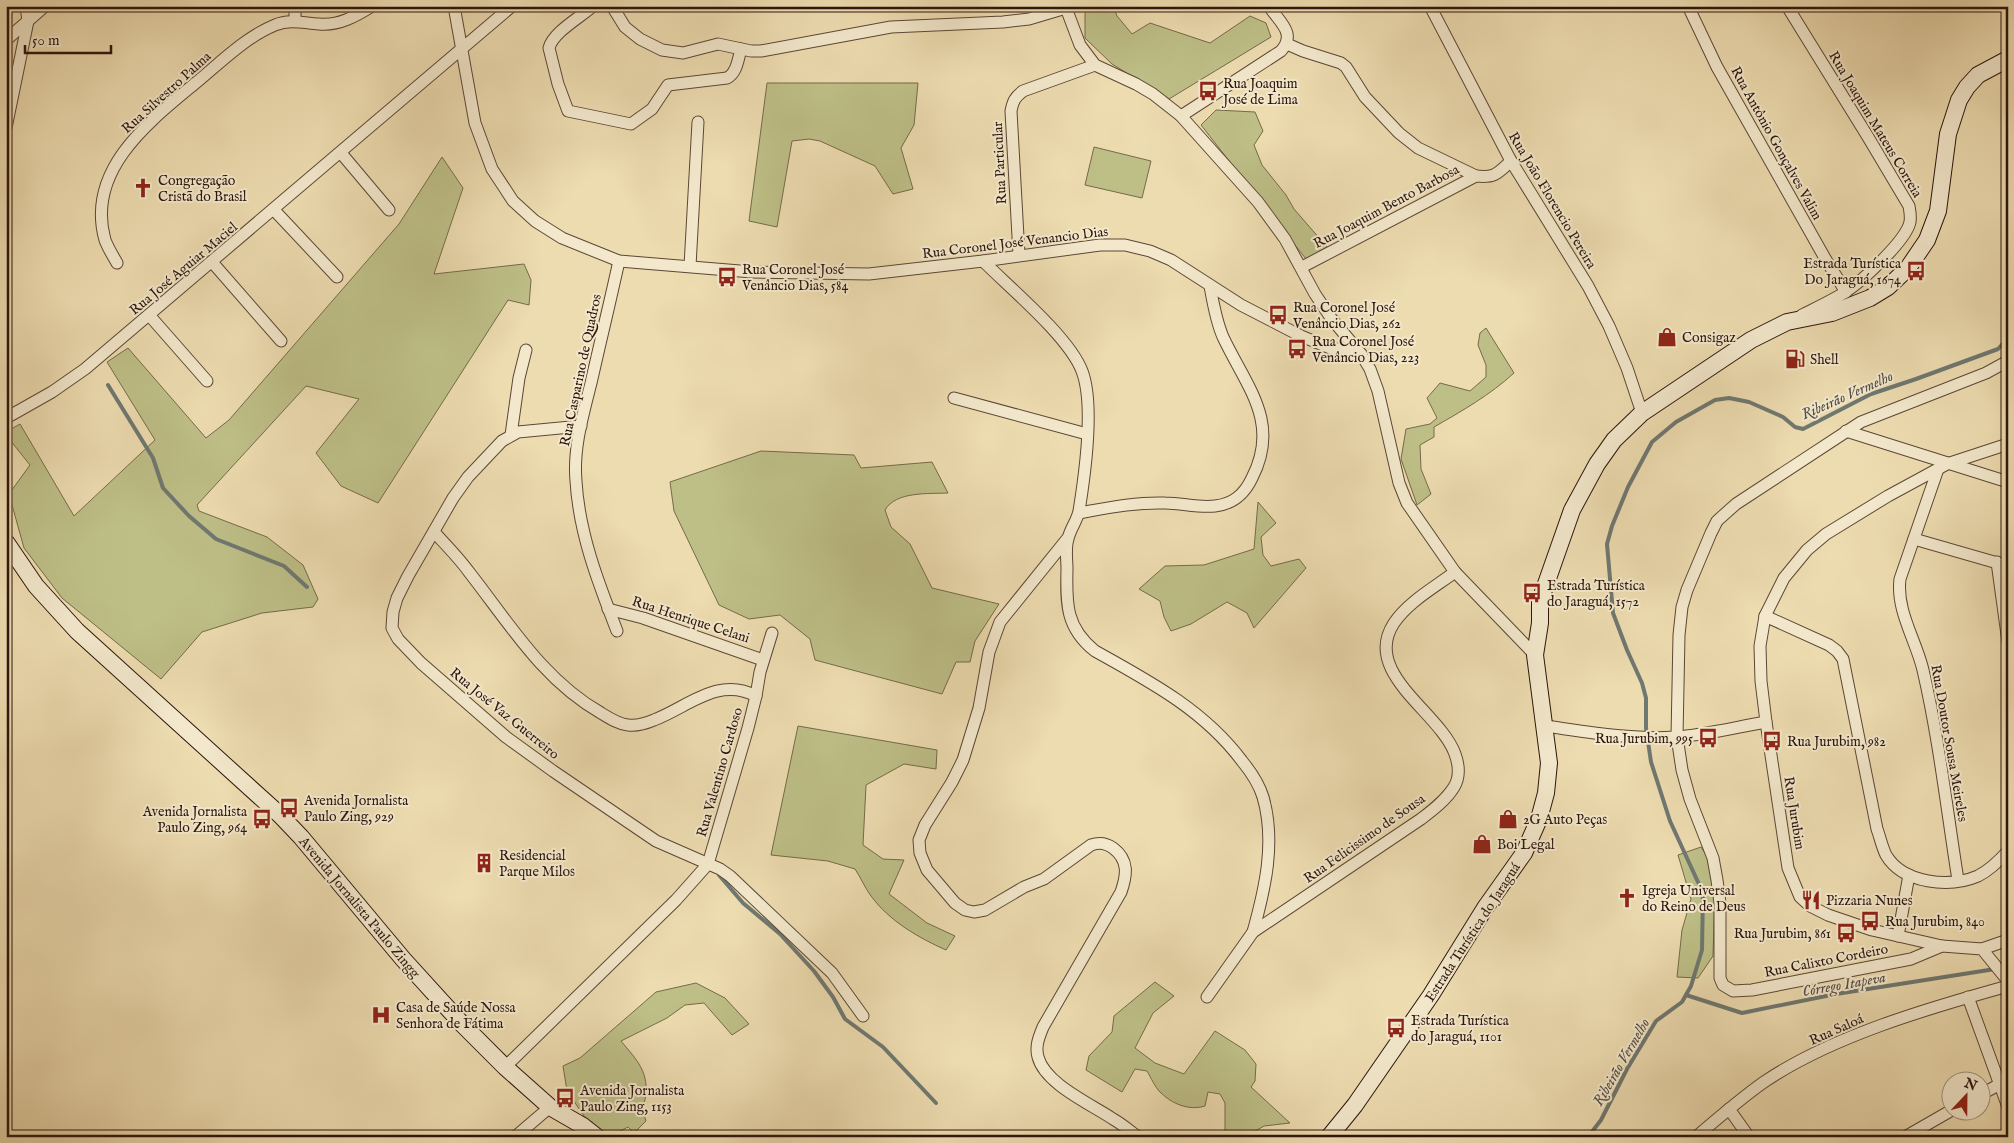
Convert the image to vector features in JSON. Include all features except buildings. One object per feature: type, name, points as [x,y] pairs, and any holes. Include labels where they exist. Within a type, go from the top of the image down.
[{"type":"main road","name":"Estrada Turística do Jaraguá","points":[[1329,1137],[1355,1105],[1384,1064],[1485,908],[1524,853],[1540,819],[1546,793],[1549,763],[1535,655],[1542,596],[1572,510],[1597,464],[1614,440],[1642,412],[1751,340],[1787,322],[1832,313],[1870,298],[1888,286],[1908,268],[1927,240],[1938,211],[1948,134],[1959,100],[1978,75],[2008,59]]},
{"type":"main road","name":"Avenida Jornalista Paulo Zingg","points":[[6,542],[36,586],[77,631],[280,815],[439,999],[505,1067],[550,1107],[584,1126],[597,1137]]},
{"type":"main road","name":"Avenida Jornalista Paulo Zingg","points":[[569,1119],[582,1137]]},
{"type":"street","points":[[6,128],[11,79],[28,21],[26,6]]},
{"type":"street","points":[[6,40],[45,6]]},
{"type":"street","points":[[295,6],[295,20],[320,25],[334,24],[355,16],[372,6]]},
{"type":"street","name":"Rua Coronel José Venancio Dias","points":[[454,6],[460,50],[475,123],[492,169],[513,201],[535,221],[562,238],[619,261],[752,272],[870,274],[1100,245],[1125,245],[1150,251],[1171,260],[1241,305],[1301,336],[1330,348],[1361,354]]},
{"type":"street","name":"Rua José Aguiar Maciel","points":[[6,418],[68,382],[274,210],[512,6]]},
{"type":"street","points":[[593,6],[565,28],[550,44],[549,55],[568,111],[632,124],[652,109],[668,85],[732,76],[741,48]]},
{"type":"street","points":[[612,6],[625,27],[640,39],[662,50],[683,53],[718,44],[751,51],[761,51],[892,27],[1004,22],[1029,19],[1066,7],[1080,45],[1095,65],[1136,84],[1165,102],[1181,116],[1258,202],[1285,239],[1331,318],[1361,354],[1370,369],[1378,391],[1399,483],[1407,503],[1455,572],[1535,655]]},
{"type":"street","points":[[1181,116],[1281,51],[1287,44],[1288,35],[1284,26],[1269,6]]},
{"type":"street","name":"Rua João Florencio Pereira","points":[[1430,6],[1511,161],[1588,286],[1609,326],[1627,368],[1642,412]]},
{"type":"street","name":"Rua Antônio Gonçalves Valim","points":[[1688,6],[1716,67],[1846,292]]},
{"type":"street","name":"Rua Joaquim Mateus Correia","points":[[1787,6],[1909,206],[1911,216],[1906,234],[1896,246],[1846,292],[1787,322]]},
{"type":"street","name":"Rua Silvestro Palma","points":[[118,263],[106,241],[102,222],[103,203],[108,179],[113,166],[123,152],[153,120],[239,47],[276,25],[295,20]]},
{"type":"street","points":[[1287,44],[1341,63],[1365,97],[1399,133],[1418,148],[1476,176]]},
{"type":"street","name":"Rua Particular","points":[[1019,255],[1011,111],[1013,102],[1023,91],[1095,65]]},
{"type":"street","points":[[690,266],[698,122]]},
{"type":"street","points":[[341,153],[389,210]]},
{"type":"street","name":"Rua Joaquim Bento Barbosa","points":[[1302,267],[1476,176],[1496,175],[1511,161]]},
{"type":"street","points":[[274,210],[337,277]]},
{"type":"street","name":"Rua Casparino de Quadros","points":[[617,631],[588,551],[579,508],[576,473],[581,426],[619,261]]},
{"type":"street","points":[[983,261],[1049,326],[1074,356],[1082,371],[1087,394],[1087,434],[1078,513],[1067,539],[1000,622],[989,652],[979,708],[963,760],[925,825],[919,840],[920,853],[927,870],[955,903],[965,910],[974,912],[985,910],[1024,887],[1044,879],[1091,845],[1100,842],[1108,845],[1120,854],[1126,865],[1126,879],[1121,892],[1043,1027],[1037,1044],[1037,1056],[1042,1068],[1053,1079],[1138,1137]]},
{"type":"street","points":[[212,262],[281,341]]},
{"type":"street","points":[[1078,513],[1136,503],[1215,506],[1231,502],[1241,496],[1249,486],[1257,469],[1264,445],[1263,426],[1257,404],[1222,336],[1214,312],[1210,286]]},
{"type":"street","points":[[1832,313],[1846,292]]},
{"type":"street","points":[[149,315],[208,381]]},
{"type":"street","points":[[511,435],[519,378],[526,350]]},
{"type":"street","points":[[1677,737],[1679,635],[1682,607],[1687,590],[1716,522],[1736,504],[1846,431],[1878,414],[1986,373],[2008,361]]},
{"type":"street","points":[[954,398],[1087,434]]},
{"type":"street","name":"Rua José Vaz Guerreiro","points":[[581,426],[541,429],[518,432],[511,435],[468,477],[453,498],[397,598],[393,612],[392,628],[398,639],[421,663],[506,737],[545,766],[656,841],[730,876],[832,973],[863,1016]]},
{"type":"street","points":[[1846,431],[1942,467],[2008,482]]},
{"type":"street","name":"Rua Jurubim","points":[[2008,444],[1942,467],[1841,525],[1807,550],[1784,578],[1766,616],[1760,646],[1761,680],[1766,722],[1788,868],[1800,897],[1810,906],[1828,915],[1872,930],[1942,946],[1982,948],[2008,940]]},
{"type":"street","name":"Rua Doutor Sousa Meireles","points":[[1942,467],[1900,579],[1900,598],[1922,668],[1930,702],[1958,880]]},
{"type":"street","name":"Rua Valentino Cardoso","points":[[434,532],[468,569],[537,660],[566,690],[616,722],[627,725],[654,721],[720,690],[733,688],[745,690],[756,696],[708,864],[676,900],[505,1067]]},
{"type":"street","points":[[1067,539],[1066,595],[1069,616],[1084,642],[1095,651],[1177,699],[1200,717],[1232,748],[1253,776],[1262,797],[1268,827],[1263,896],[1253,932]]},
{"type":"street","points":[[1914,539],[2003,564],[2008,642]]},
{"type":"street","name":"Rua Felicissimo de Sousa","points":[[1207,997],[1253,932],[1422,819],[1445,799],[1455,786],[1458,776],[1458,763],[1451,743],[1435,721],[1391,671],[1386,658],[1386,647],[1394,624],[1402,613],[1455,572]]},
{"type":"street","name":"Rua Henrique Celani","points":[[608,608],[670,627],[763,660]]},
{"type":"street","points":[[1766,616],[1829,645],[1843,659],[1877,829],[1886,855],[1895,865],[1910,875],[1924,880],[1940,882],[1958,880],[1977,876],[1993,867],[2008,851]]},
{"type":"street","points":[[756,696],[763,660],[772,633]]},
{"type":"street","points":[[1545,726],[1639,738],[1660,738],[1677,737],[1766,722]]},
{"type":"street","name":"Rua Calixto Cordeiro","points":[[1677,737],[1682,770],[1690,799],[1713,858],[1718,880],[1720,903],[1720,978],[1722,985],[1740,992],[1911,959],[1942,946]]},
{"type":"street","points":[[1898,936],[1910,875]]},
{"type":"street","points":[[1982,948],[2008,981]]},
{"type":"street","name":"Rua Saloá","points":[[1696,1137],[1766,1081],[1818,1053],[1880,1026],[2008,986]]},
{"type":"street","points":[[1968,997],[2008,1108]]},
{"type":"street","points":[[1992,1088],[2000,1084]]},
{"type":"street","points":[[515,1137],[550,1107]]},
{"type":"street","points":[[1729,1109],[1749,1137]]},
{"type":"street","points":[[1905,1137],[1942,1116]]},
{"type":"green space","points":[[1085,6],[1113,6],[1117,16],[1132,34],[1150,23],[1210,43],[1250,16],[1266,23],[1271,37],[1169,99],[1112,64],[1085,38]]},
{"type":"green space","points":[[767,83],[918,83],[914,125],[901,148],[913,189],[893,194],[875,166],[820,141],[809,139],[792,141],[777,227],[749,221]]},
{"type":"green space","points":[[1216,110],[1255,112],[1263,131],[1254,145],[1262,165],[1286,195],[1294,209],[1327,247],[1306,259],[1201,125]]},
{"type":"green space","points":[[1094,147],[1151,161],[1142,198],[1085,185]]},
{"type":"green space","points":[[442,157],[463,188],[434,274],[524,264],[531,280],[529,305],[508,300],[378,503],[341,486],[316,453],[359,399],[306,386],[197,505],[199,511],[267,537],[303,565],[318,599],[313,607],[262,613],[202,632],[161,679],[62,598],[24,548],[9,494],[30,465],[6,435],[6,432],[20,424],[74,516],[155,440],[107,362],[128,348],[206,438],[229,420],[399,224]]},
{"type":"green space","points":[[1486,328],[1514,373],[1486,396],[1434,427],[1434,437],[1420,445],[1421,469],[1431,494],[1417,505],[1401,459],[1406,429],[1430,424],[1437,418],[1427,398],[1440,383],[1470,391],[1486,377],[1486,365],[1478,345],[1480,333]]},
{"type":"green space","points":[[761,451],[854,455],[861,468],[932,462],[948,493],[914,495],[897,499],[885,510],[891,527],[910,544],[932,588],[999,604],[975,641],[970,662],[956,662],[942,694],[815,660],[810,639],[780,615],[749,619],[719,605],[674,511],[670,482]]},
{"type":"green space","points":[[1258,502],[1276,523],[1261,537],[1263,555],[1271,566],[1299,559],[1306,568],[1254,628],[1247,613],[1227,602],[1191,624],[1171,631],[1164,617],[1160,601],[1139,589],[1165,566],[1204,565],[1254,549]]},
{"type":"green space","points":[[798,726],[937,750],[936,769],[904,764],[866,785],[863,845],[883,859],[904,860],[889,894],[927,923],[955,936],[946,950],[915,934],[878,905],[855,869],[828,861],[771,855]]},
{"type":"green space","points":[[1701,847],[1711,863],[1715,891],[1713,956],[1698,978],[1677,977],[1682,930],[1691,899],[1678,855]]},
{"type":"green space","points":[[1155,982],[1174,996],[1153,1013],[1135,1048],[1155,1063],[1184,1074],[1215,1031],[1245,1050],[1256,1064],[1255,1081],[1251,1087],[1290,1123],[1264,1126],[1250,1134],[1225,1135],[1225,1103],[1220,1094],[1208,1092],[1205,1106],[1187,1107],[1175,1103],[1160,1092],[1147,1071],[1135,1069],[1122,1092],[1086,1070],[1089,1056],[1112,1032],[1114,1016]]},
{"type":"green space","points":[[696,983],[725,998],[749,1024],[732,1035],[704,1003],[685,1005],[667,1018],[621,1041],[643,1071],[646,1094],[643,1110],[646,1121],[634,1133],[628,1127],[609,1137],[584,1116],[567,1091],[563,1066],[580,1058],[656,992]]},
{"type":"waterway","name":"Ribeirão Vermelho","points":[[1588,1137],[1601,1120],[1627,1069],[1656,1021],[1682,1002],[1691,986],[1702,950],[1703,893],[1670,821],[1651,762],[1646,728],[1646,698],[1642,683],[1613,613],[1607,544],[1612,526],[1628,487],[1652,442],[1676,422],[1715,400],[1729,398],[1749,402],[1783,417],[1795,427],[1803,429],[1871,394],[1998,349],[2008,338]]},
{"type":"waterway","points":[[108,385],[153,458],[163,488],[189,516],[216,539],[284,566],[307,587]]},
{"type":"waterway","points":[[719,875],[743,903],[780,934],[814,971],[833,997],[845,1019],[883,1047],[936,1103]]},
{"type":"waterway","name":"Córrego Itapeva","points":[[1686,995],[1742,1013],[1836,994],[2008,967]]},
{"type":"place","name":"Rua Joaquim José de Lima","points":[[1208,91]]},
{"type":"place","name":"Congregação Cristã do Brasil","points":[[143,188]]},
{"type":"place","name":"Estrada Turística Do Jaraguá, 1674","points":[[1916,271]]},
{"type":"place","name":"Rua Coronel José Venâncio Dias, 584","points":[[727,277]]},
{"type":"place","name":"Rua Coronel José Venâncio Dias, 262","points":[[1278,315]]},
{"type":"place","name":"Consigaz","points":[[1667,337]]},
{"type":"place","name":"Rua Coronel José Venâncio Dias, 223","points":[[1297,349]]},
{"type":"place","name":"Shell","points":[[1795,359]]},
{"type":"place","name":"Estrada Turística do Jaraguá, 1572","points":[[1532,593]]},
{"type":"place","name":"Rua Jurubim, 995","points":[[1708,738]]},
{"type":"place","name":"Rua Jurubim, 982","points":[[1772,741]]},
{"type":"place","name":"Avenida Jornalista Paulo Zing, 929","points":[[289,808]]},
{"type":"place","name":"Avenida Jornalista Paulo Zing, 964","points":[[262,819]]},
{"type":"place","name":"2G Auto Peças","points":[[1508,819]]},
{"type":"place","name":"Boi Legal","points":[[1482,844]]},
{"type":"place","name":"Residencial Parque Milos","points":[[484,863]]},
{"type":"place","name":"Igreja Universal do Reino de Deus","points":[[1627,898]]},
{"type":"place","name":"Pizzaria Nunes","points":[[1811,900]]},
{"type":"place","name":"Rua Jurubim, 840","points":[[1870,921]]},
{"type":"place","name":"Rua Jurubim, 861","points":[[1846,933]]},
{"type":"place","name":"Casa de Saúde Nossa Senhora de Fátima","points":[[381,1015]]},
{"type":"place","name":"Estrada Turística do Jaraguá, 1101","points":[[1396,1028]]},
{"type":"place","name":"Avenida Jornalista Paulo Zing, 1153","points":[[565,1098]]}]
